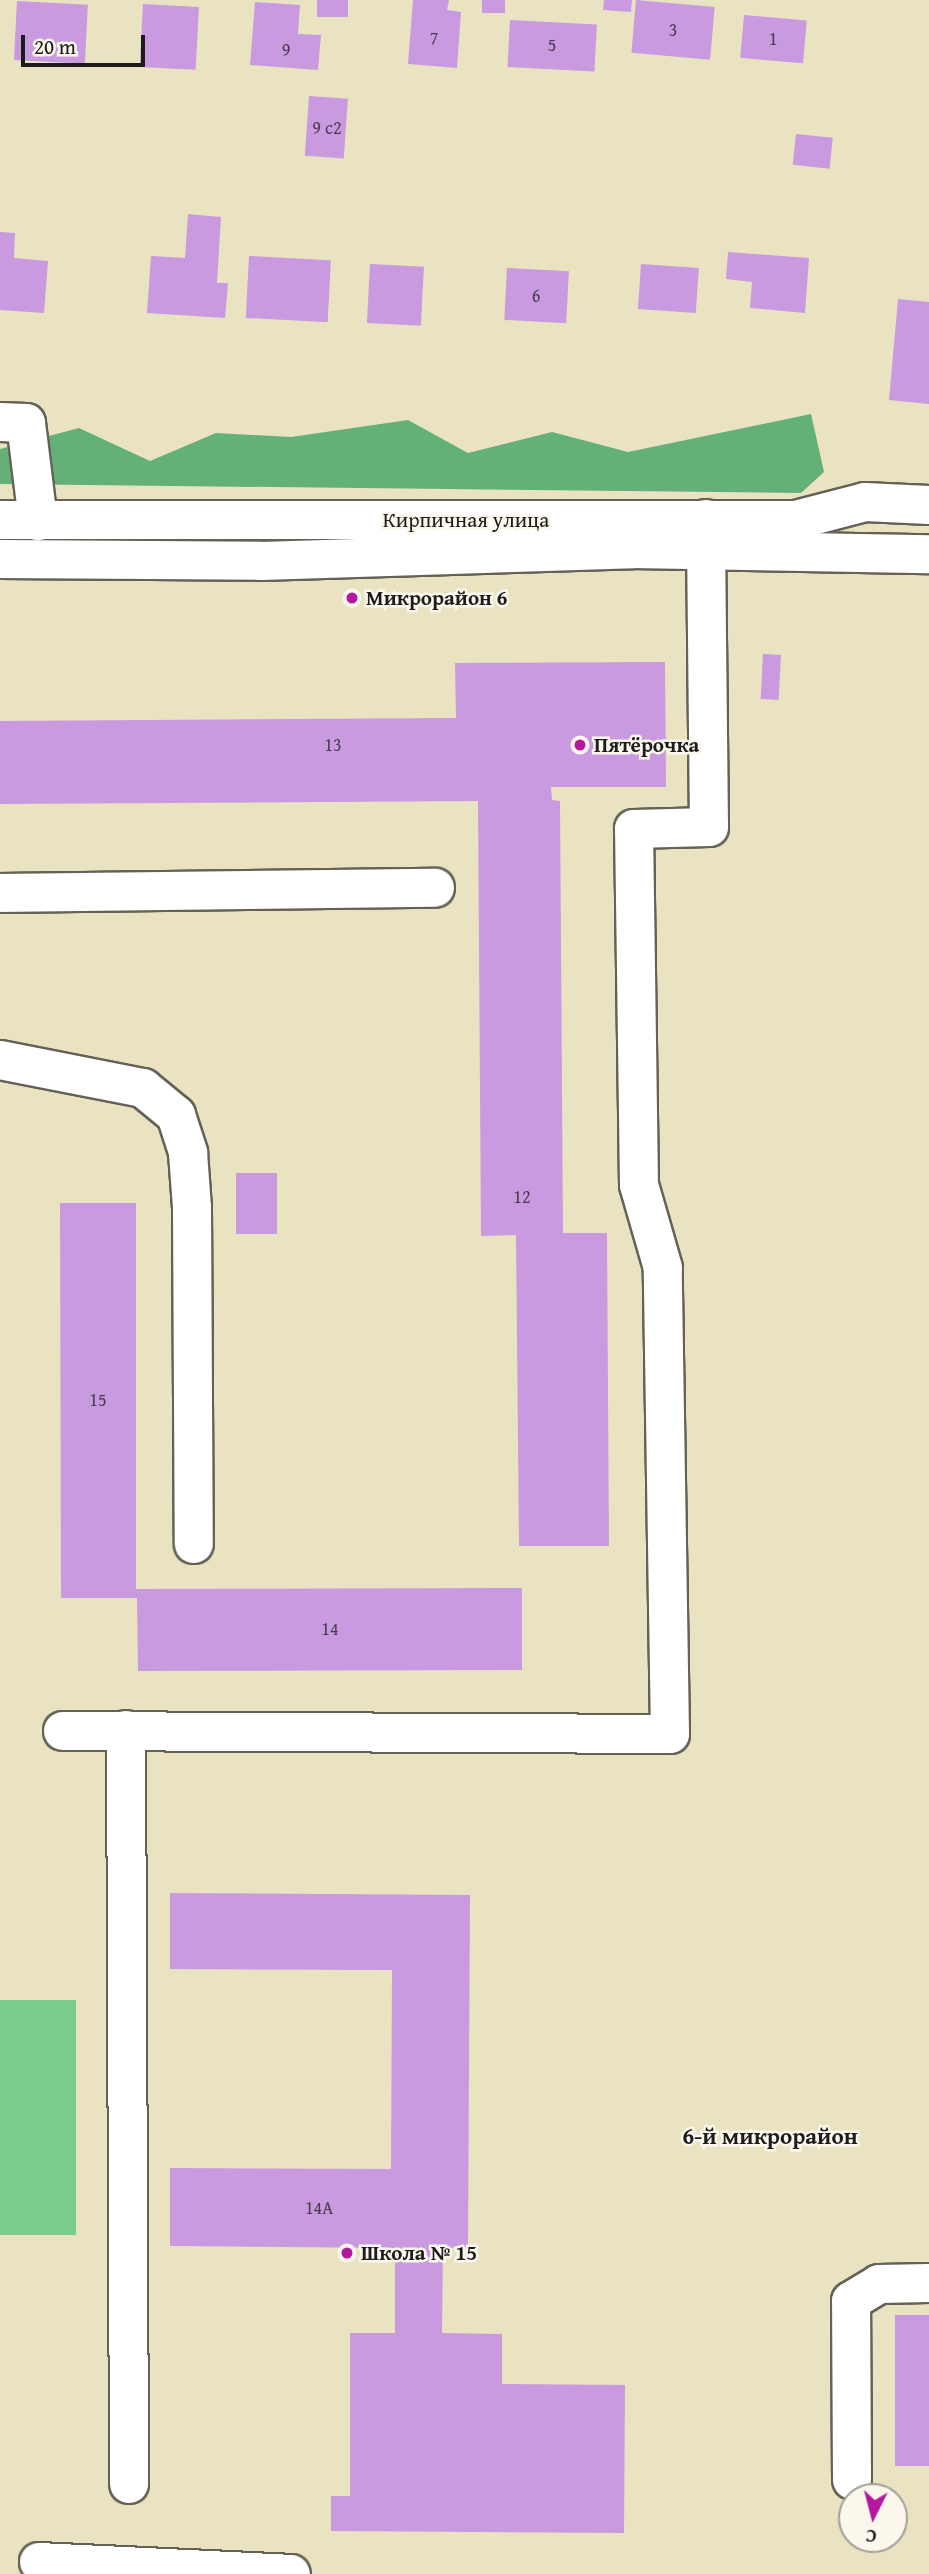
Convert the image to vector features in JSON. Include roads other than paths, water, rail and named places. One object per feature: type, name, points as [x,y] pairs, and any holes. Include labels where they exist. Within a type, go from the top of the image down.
[{"type":"street","points":[[0,422],[26,423],[38,520]]},
{"type":"street","name":"Кирпичная улица","points":[[0,559],[261,561],[707,535],[796,520],[865,502],[929,505]]},
{"type":"street","name":"Кирпичная улица","points":[[0,520],[707,535],[929,554]]},
{"type":"street","points":[[64,1731],[670,1734],[663,1268],[639,1185],[634,829],[709,827],[707,535]]},
{"type":"street","points":[[0,893],[435,888]]},
{"type":"street","points":[[0,1060],[143,1088],[176,1115],[188,1153],[192,1208],[194,1544]]},
{"type":"street","points":[[126,1730],[129,2484]]},
{"type":"street","points":[[852,2480],[851,2301],[878,2284],[929,2283]]},
{"type":"street","points":[[40,2562],[291,2574]]},
{"type":"place","name":"Микрорайон 6","points":[[352,598]]},
{"type":"place","name":"Пятёрочка","points":[[580,745]]},
{"type":"place","name":"Школа № 15","points":[[347,2253]]},
{"type":"district","name":"6-й микрорайон","points":[[770,2136]]}]
